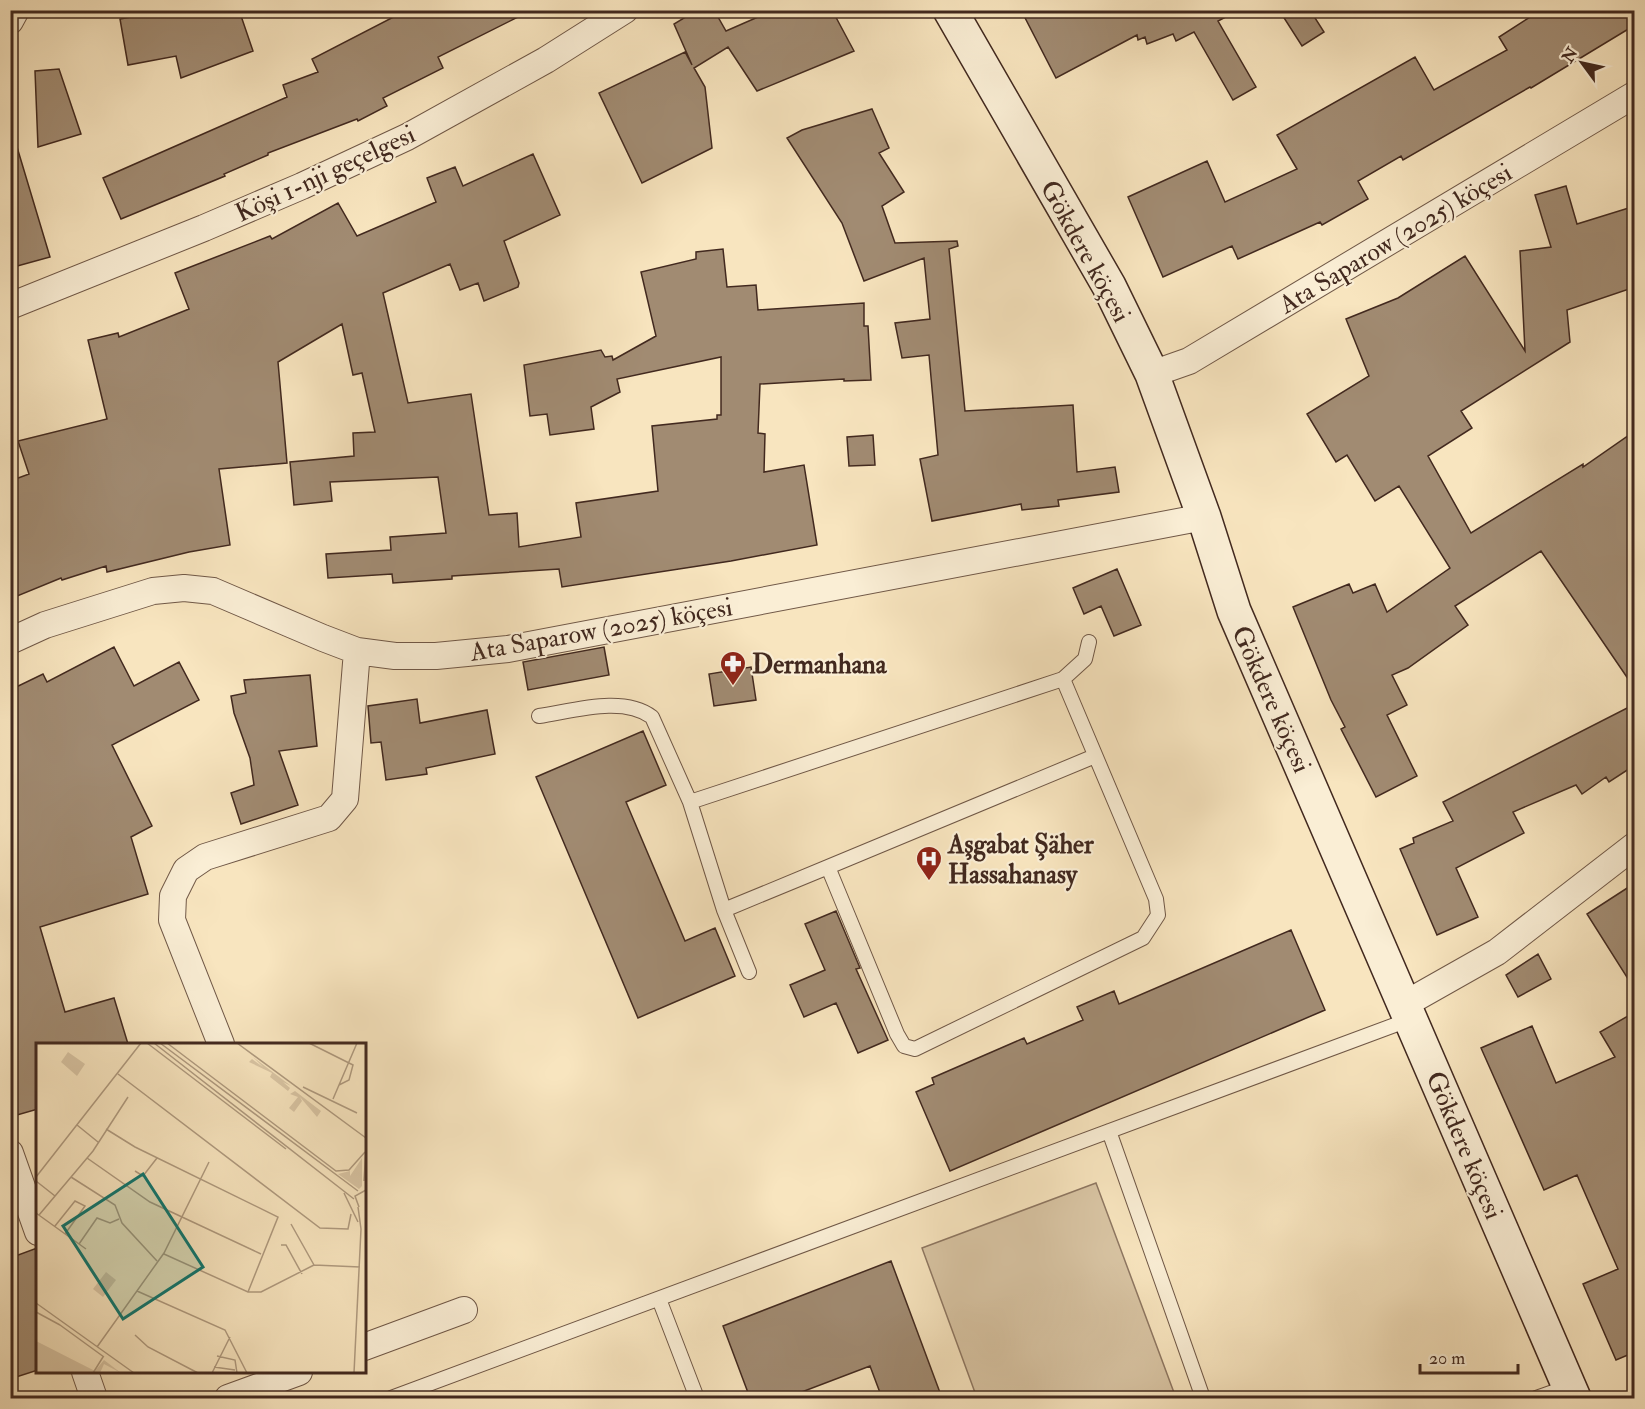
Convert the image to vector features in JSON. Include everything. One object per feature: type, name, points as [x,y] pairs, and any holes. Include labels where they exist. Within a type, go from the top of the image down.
[{"type":"street","points":[[10,21],[16,10]]},
{"type":"street","name":"Köşi 1-nji geçelgesi","points":[[10,306],[247,210],[407,137],[546,60],[625,10]]},
{"type":"street","name":"Gökdere köçesi","points":[[950,10],[1109,286],[1152,374],[1204,517],[1234,611],[1572,1392]]},
{"type":"street","name":"Ata Saparow (2025) köçesi","points":[[1152,374],[1189,361],[1635,95]]},
{"type":"street","name":"Ata Saparow (2025) köçesi","points":[[10,641],[45,626],[153,591],[184,588],[213,591],[357,651],[395,656],[436,656],[508,649],[1204,517]]},
{"type":"street","points":[[221,1043],[172,920],[173,896],[186,870],[205,857],[329,818],[345,799],[357,651]]},
{"type":"street","points":[[1408,1012],[1497,952],[1635,846]]},
{"type":"street","points":[[10,1153],[36,1226]]},
{"type":"street","points":[[366,1346],[464,1310]]},
{"type":"street","points":[[86,1373],[94,1398]]},
{"type":"street","points":[[228,1398],[294,1373]]},
{"type":"lane","points":[[690,802],[1063,679],[1085,659],[1089,642]]},
{"type":"lane","points":[[828,867],[897,1034],[904,1046],[915,1049],[1143,939],[1158,915],[1156,899],[1063,679]]},
{"type":"lane","points":[[538,716],[619,704],[642,709],[652,717],[690,802],[724,910],[749,972]]},
{"type":"lane","points":[[724,910],[1095,756]]},
{"type":"lane","points":[[391,1398],[1109,1131],[1408,1012]]},
{"type":"lane","points":[[1109,1131],[1203,1398]]},
{"type":"lane","points":[[660,1299],[697,1398]]},
{"type":"lane","points":[[1536,1398],[1572,1392]]},
{"type":"shaded area","points":[[1096,1183],[1176,1398],[977,1398],[922,1248]]},
{"type":"building","points":[[170,10],[239,10],[253,51],[181,78],[176,56],[128,65],[120,19]]},
{"type":"building","points":[[407,10],[532,10],[438,57],[443,68],[383,98],[387,106],[358,121],[357,119],[268,153],[268,155],[224,174],[225,176],[121,219],[103,178],[287,97],[283,85],[318,72],[312,59]]},
{"type":"building","points":[[697,10],[714,10],[726,31],[774,10],[832,10],[854,51],[757,91],[728,47],[694,68],[705,87],[712,148],[642,183],[599,93],[685,52],[692,65],[674,24]]},
{"type":"building","points":[[1021,10],[1239,10],[1218,21],[1256,87],[1233,100],[1194,32],[1176,41],[1173,34],[1147,44],[1145,37],[1138,40],[1137,35],[1056,78]]},
{"type":"building","points":[[1279,10],[1310,10],[1324,32],[1302,46]]},
{"type":"building","points":[[1541,10],[1635,10],[1635,25],[1531,88],[1403,160],[1401,156],[1358,181],[1368,199],[1322,225],[1320,222],[1238,259],[1232,246],[1163,277],[1128,197],[1207,161],[1225,202],[1297,169],[1277,135],[1415,57],[1434,90],[1507,50],[1499,37]]},
{"type":"building","points":[[59,69],[81,134],[38,147],[35,71]]},
{"type":"building","points":[[872,109],[889,148],[879,153],[904,192],[882,206],[895,243],[957,241],[958,246],[949,249],[965,411],[1073,405],[1077,472],[1115,467],[1119,492],[1058,500],[1059,506],[1022,510],[1021,504],[932,521],[920,459],[938,455],[929,355],[902,358],[895,323],[930,319],[924,258],[864,281],[842,223],[787,138],[802,130]]},
{"type":"building","points":[[17,147],[50,257],[10,268],[10,148]]},
{"type":"building","points":[[533,154],[560,215],[504,241],[519,283],[518,287],[484,301],[478,283],[460,290],[450,264],[383,293],[408,403],[471,394],[489,515],[517,513],[519,547],[581,537],[576,503],[658,491],[652,426],[717,419],[717,415],[721,415],[721,357],[617,379],[620,392],[591,407],[594,429],[550,435],[547,414],[530,416],[524,365],[601,350],[605,357],[612,356],[613,360],[656,336],[641,272],[696,259],[696,252],[723,249],[727,287],[756,285],[758,310],[864,303],[864,326],[868,326],[871,380],[844,381],[844,379],[760,384],[758,433],[765,434],[764,472],[804,465],[817,545],[731,561],[562,587],[559,569],[452,576],[452,579],[393,583],[392,574],[328,578],[326,554],[391,550],[390,537],[446,533],[438,477],[330,482],[332,501],[294,505],[290,462],[354,456],[353,433],[375,432],[362,373],[353,375],[342,324],[278,362],[287,463],[219,469],[230,545],[189,552],[107,572],[106,566],[62,580],[61,578],[10,599],[10,481],[29,474],[18,441],[107,419],[88,340],[118,333],[119,337],[189,309],[175,273],[270,236],[272,239],[338,203],[357,236],[436,202],[427,178],[455,167],[463,186]]},
{"type":"building","points":[[1566,186],[1577,224],[1635,206],[1635,287],[1567,310],[1570,342],[1461,411],[1472,428],[1428,456],[1471,533],[1583,464],[1583,467],[1635,431],[1635,689],[1541,551],[1455,606],[1468,625],[1408,668],[1392,675],[1407,705],[1387,715],[1417,776],[1376,797],[1341,729],[1345,727],[1331,700],[1293,607],[1349,584],[1353,593],[1375,584],[1387,612],[1450,568],[1399,486],[1375,501],[1347,455],[1336,462],[1307,414],[1369,376],[1346,319],[1398,298],[1465,256],[1525,351],[1520,251],[1551,247],[1535,195]]},
{"type":"building","points":[[873,435],[875,465],[849,466],[847,437]]},
{"type":"building","points":[[1117,569],[1141,625],[1114,636],[1101,606],[1084,614],[1073,588]]},
{"type":"building","points":[[114,647],[134,686],[179,662],[199,700],[112,745],[152,826],[131,837],[148,894],[40,927],[65,1012],[114,998],[128,1043],[36,1043],[36,1110],[10,1117],[10,690],[43,674],[47,682]]},
{"type":"building","points":[[604,647],[609,675],[528,690],[523,662]]},
{"type":"building","name":"Dermanhana","points":[[751,667],[756,700],[714,706],[709,674]]},
{"type":"building","points":[[310,675],[317,746],[279,751],[298,805],[241,824],[231,793],[254,785],[250,758],[234,713],[231,696],[246,693],[244,680]]},
{"type":"building","points":[[417,699],[420,723],[487,710],[495,754],[426,768],[427,774],[386,780],[381,742],[371,743],[368,706]]},
{"type":"building","points":[[1635,704],[1635,765],[1609,782],[1606,777],[1582,794],[1576,785],[1513,812],[1524,833],[1456,868],[1478,917],[1437,935],[1400,849],[1414,843],[1413,838],[1453,821],[1443,802]]},
{"type":"building","points":[[643,731],[666,785],[626,802],[685,941],[715,928],[735,976],[638,1018],[536,777]]},
{"type":"building","points":[[1635,883],[1635,990],[1587,914]]},
{"type":"building","points":[[836,911],[860,968],[856,969],[888,1040],[858,1053],[836,1003],[804,1017],[790,985],[825,970],[805,924]]},
{"type":"building","points":[[1291,930],[1325,1010],[950,1171],[916,1092],[934,1084],[932,1078],[1024,1038],[1027,1044],[1083,1020],[1077,1007],[1114,991],[1119,1004]]},
{"type":"building","points":[[1538,954],[1551,979],[1518,997],[1506,975]]},
{"type":"building","points":[[1635,1012],[1635,1352],[1616,1360],[1583,1284],[1618,1269],[1577,1175],[1544,1190],[1481,1048],[1532,1026],[1556,1083],[1615,1057],[1600,1032]]},
{"type":"building","points":[[36,1248],[36,1371],[10,1379],[10,1258]]},
{"type":"building","points":[[891,1261],[942,1398],[882,1398],[870,1366],[786,1398],[750,1398],[723,1326]]},
{"type":"place","name":"Dermanhana","points":[[733,687]]},
{"type":"place","name":"Aşgabat Şäher Hassahanasy","points":[[929,882]]}]
